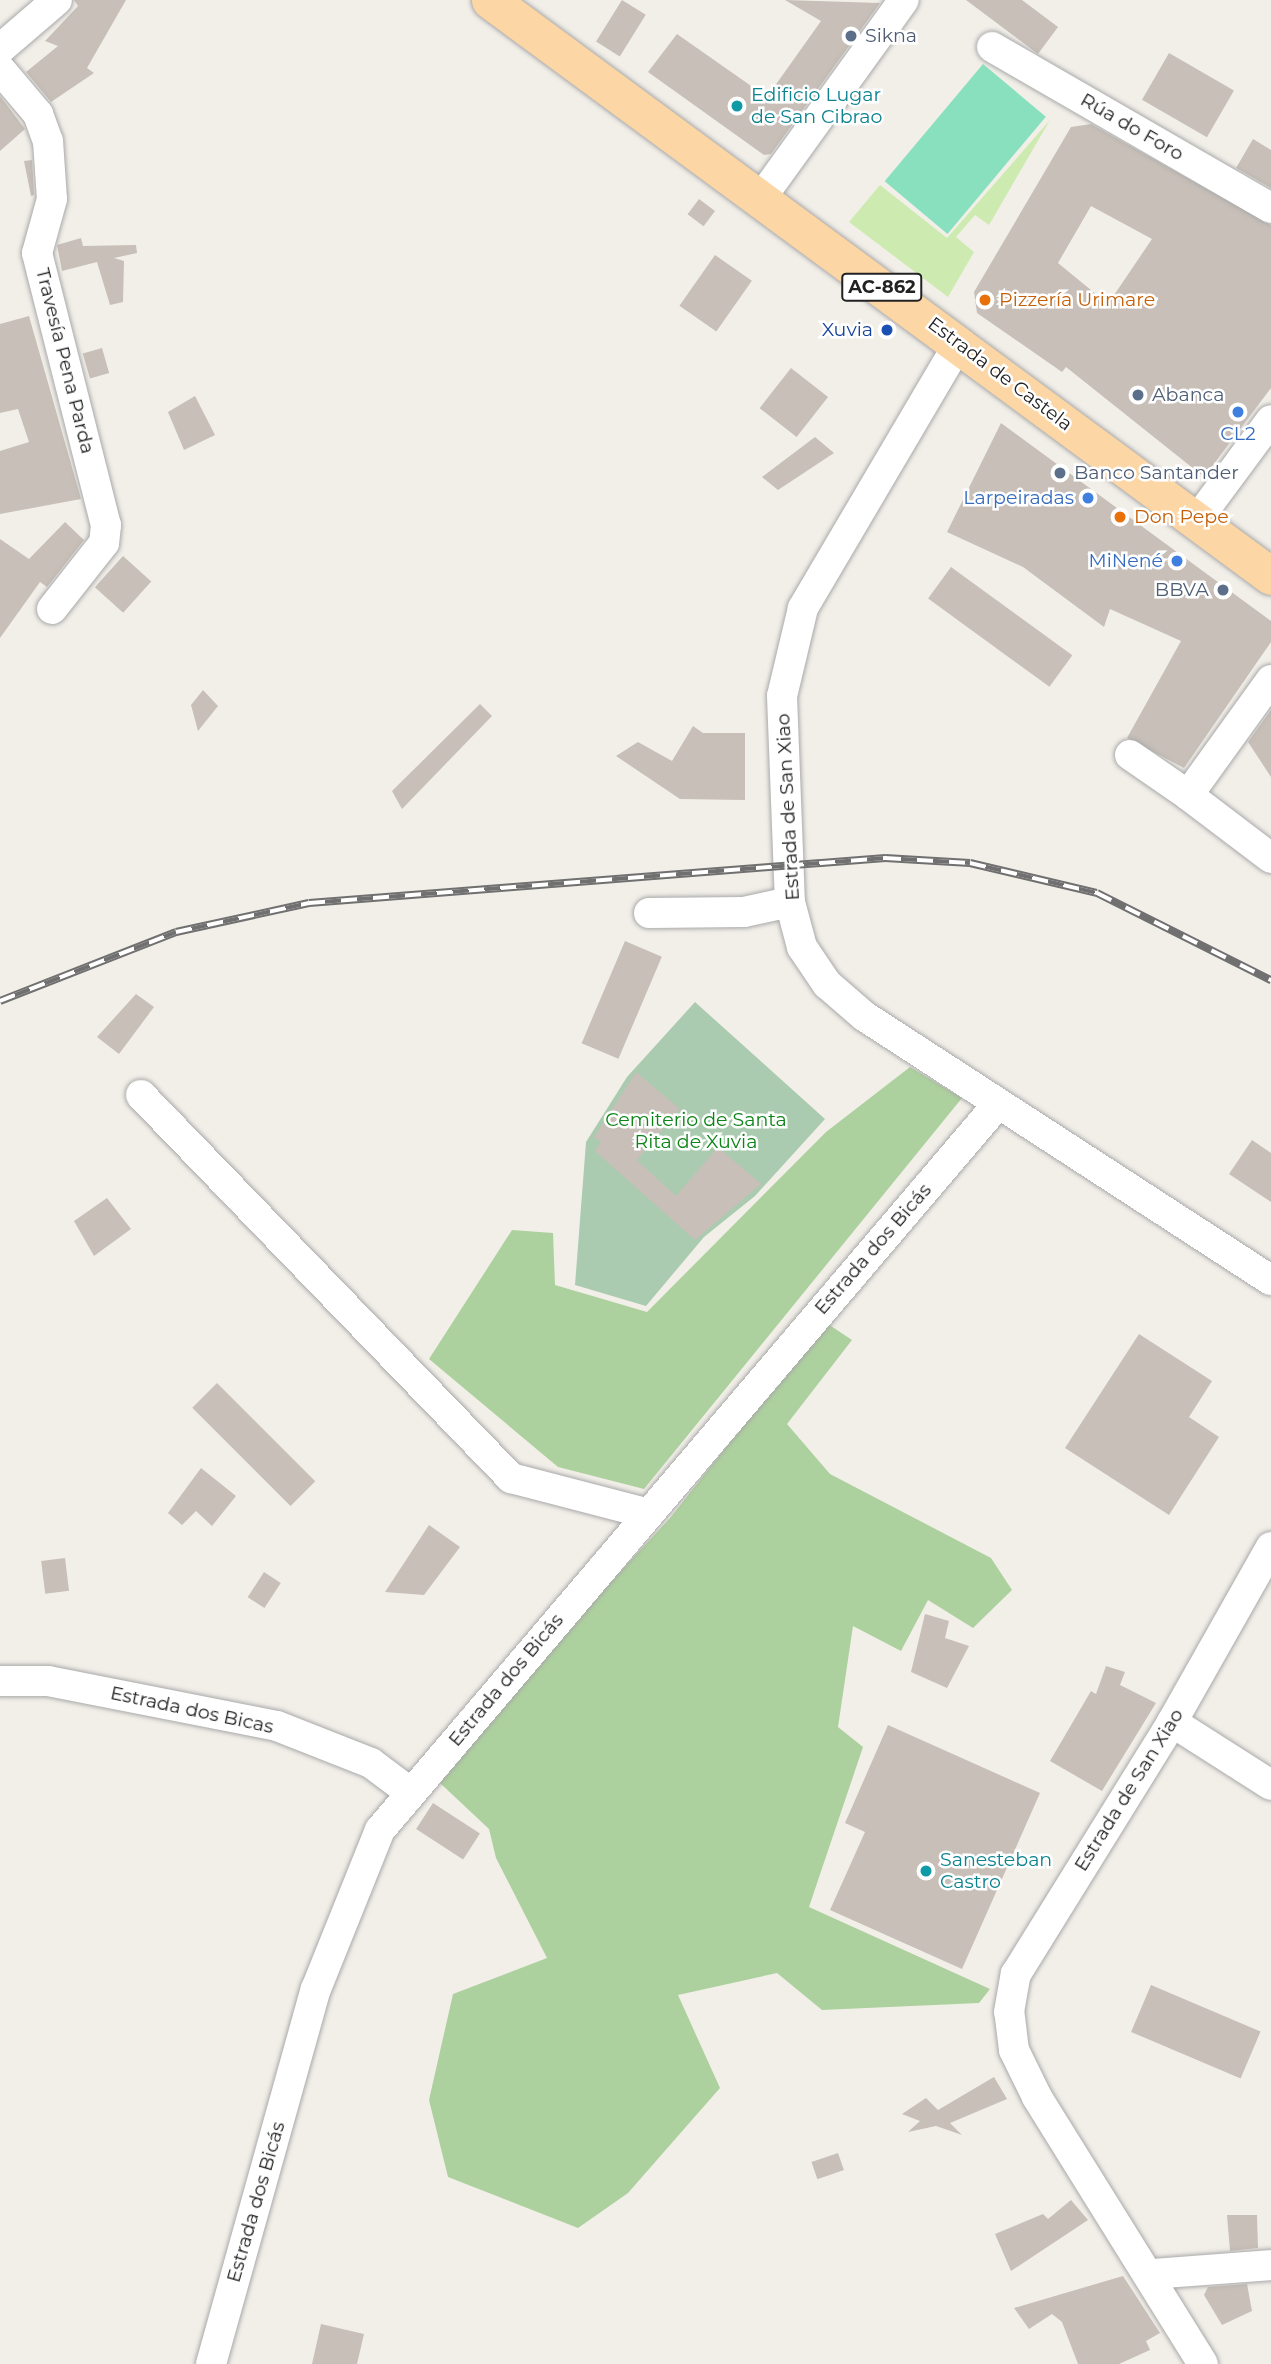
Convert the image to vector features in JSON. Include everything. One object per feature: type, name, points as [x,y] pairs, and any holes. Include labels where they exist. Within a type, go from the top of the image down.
[{"type":"main road","name":"Estrada de Castela","points":[[490,0],[959,343],[1271,576]]},
{"type":"street","points":[[0,49],[57,0]]},
{"type":"street","points":[[761,198],[904,0]]},
{"type":"street","name":"Rúa do Foro","points":[[992,47],[1271,208]]},
{"type":"street","name":"Travesía Pena Parda","points":[[0,69],[38,114],[48,141],[51,199],[37,253],[106,525],[104,543],[52,608]]},
{"type":"street","name":"Estrada de San Xiao","points":[[959,343],[803,608],[782,696],[790,902],[802,947],[827,984],[864,1016],[997,1105],[1271,1280]]},
{"type":"street","points":[[1197,520],[1271,420]]},
{"type":"street","points":[[1188,795],[1271,680]]},
{"type":"street","points":[[1130,755],[1271,858]]},
{"type":"street","points":[[649,913],[744,912],[790,902]]},
{"type":"street","points":[[141,1096],[511,1478],[645,1513]]},
{"type":"street","name":"Estrada dos Bicás","points":[[211,2364],[316,1990],[380,1830],[645,1513],[997,1105]]},
{"type":"street","name":"Estrada de San Xiao","points":[[1203,2364],[1152,2274],[1037,2097],[1014,2050],[1009,2012],[1016,1974],[1172,1722],[1270,1551]]},
{"type":"street","name":"Estrada dos Bicas","points":[[0,1681],[48,1681],[277,1726],[371,1763],[411,1793]]},
{"type":"street","points":[[1172,1722],[1271,1785]]},
{"type":"street","points":[[1152,2274],[1271,2265]]},
{"type":"green space","points":[[983,64],[1046,117],[947,234],[885,181]]},
{"type":"green space","points":[[1050,120],[989,225],[975,215],[956,237],[974,252],[948,297],[849,222],[880,185],[947,238]]},
{"type":"green space","name":"Cemiterio de Santa Rita de Xuvia","points":[[695,1002],[825,1119],[755,1196],[704,1237],[646,1306],[575,1285],[586,1142],[627,1077]]},
{"type":"green space","points":[[910,1067],[962,1098],[644,1489],[558,1467],[429,1359],[512,1230],[553,1233],[555,1285],[647,1312],[826,1132]]},
{"type":"green space","points":[[825,1322],[852,1340],[787,1424],[830,1474],[991,1558],[1012,1590],[973,1628],[928,1600],[901,1651],[853,1626],[838,1727],[863,1747],[809,1907],[990,1989],[979,2003],[822,2010],[777,1973],[678,1995],[720,2088],[628,2193],[578,2228],[448,2177],[429,2100],[453,1994],[547,1958],[496,1858],[489,1829],[440,1783],[546,1652],[670,1518]]},
{"type":"building","points":[[74,0],[126,0],[87,68],[94,73],[51,102],[26,72],[58,46],[45,41],[78,6]]},
{"type":"building","points":[[622,0],[646,15],[620,56],[596,42]]},
{"type":"building","points":[[785,0],[880,3],[771,154],[764,155],[648,72],[677,34],[767,97],[821,21]]},
{"type":"building","points":[[966,0],[1022,0],[1058,27],[1038,54]]},
{"type":"building","points":[[1169,53],[1234,90],[1207,137],[1142,100]]},
{"type":"building","points":[[0,96],[25,129],[0,151]]},
{"type":"building","points":[[1091,124],[1271,225],[1271,388],[1204,477],[1066,367],[1062,372],[977,313],[974,292],[1071,127]],"holes":[[[1091,206],[1152,239],[1108,304],[1058,263]]]},
{"type":"building","points":[[1253,139],[1271,150],[1271,188],[1236,168]]},
{"type":"building","points":[[32,160],[34,195],[31,196],[24,161]]},
{"type":"building","points":[[699,199],[715,211],[704,226],[688,214]]},
{"type":"building","points":[[81,238],[83,246],[136,245],[137,253],[114,258],[124,261],[123,302],[110,305],[97,262],[62,271],[57,245]]},
{"type":"building","points":[[715,255],[752,281],[716,332],[679,306]]},
{"type":"building","points":[[29,316],[81,499],[0,514],[0,451],[29,442],[18,409],[0,413],[0,324]]},
{"type":"building","points":[[102,348],[109,373],[90,379],[83,354]]},
{"type":"building","points":[[791,368],[828,397],[797,437],[760,408]]},
{"type":"building","points":[[195,396],[215,435],[184,450],[168,412]]},
{"type":"building","points":[[1001,423],[1271,621],[1271,642],[1184,768],[1127,738],[1181,641],[1110,609],[1104,627],[1023,567],[947,532]]},
{"type":"building","points":[[815,437],[834,453],[778,490],[762,477]]},
{"type":"building","points":[[65,522],[84,540],[47,587],[40,582],[0,638],[0,539],[29,559]]},
{"type":"building","points":[[123,556],[151,581],[123,613],[95,587]]},
{"type":"building","points":[[951,567],[1072,655],[1049,687],[928,599]]},
{"type":"building","points":[[203,690],[218,706],[198,731],[191,705]]},
{"type":"building","points":[[480,704],[492,716],[402,809],[392,791]]},
{"type":"building","points":[[1271,710],[1271,777],[1248,742]]},
{"type":"building","points":[[693,726],[703,733],[745,733],[745,800],[680,799],[616,756],[638,742],[672,761]]},
{"type":"building","points":[[625,941],[662,957],[618,1059],[582,1043]]},
{"type":"building","points":[[136,994],[154,1007],[119,1054],[97,1037]]},
{"type":"building","points":[[636,1072],[680,1109],[637,1160],[676,1196],[718,1147],[761,1184],[695,1240],[595,1151],[601,1142],[594,1137]]},
{"type":"building","points":[[1252,1140],[1271,1153],[1271,1202],[1229,1174]]},
{"type":"building","points":[[107,1198],[131,1229],[94,1256],[74,1221]]},
{"type":"building","points":[[1139,1334],[1212,1381],[1189,1417],[1219,1437],[1169,1515],[1065,1448]]},
{"type":"building","points":[[217,1383],[315,1481],[291,1506],[192,1408]]},
{"type":"building","points":[[201,1468],[236,1496],[212,1526],[196,1511],[182,1525],[168,1513]]},
{"type":"building","points":[[429,1525],[460,1547],[424,1595],[385,1592]]},
{"type":"building","points":[[65,1558],[69,1591],[45,1594],[41,1561]]},
{"type":"building","points":[[264,1572],[281,1583],[264,1608],[248,1597]]},
{"type":"building","points":[[925,1614],[949,1621],[945,1638],[969,1646],[947,1688],[911,1672]]},
{"type":"building","points":[[1106,1666],[1125,1672],[1120,1685],[1156,1703],[1102,1791],[1050,1761],[1091,1691],[1096,1694]]},
{"type":"building","name":"Sanesteban Castro","points":[[888,1725],[1040,1793],[962,1969],[830,1910],[865,1832],[845,1823]]},
{"type":"building","points":[[433,1803],[480,1833],[463,1859],[416,1829]]},
{"type":"building","points":[[1151,1985],[1261,2031],[1241,2078],[1131,2032]]},
{"type":"building","points":[[994,2077],[1007,2099],[950,2123],[962,2135],[936,2126],[908,2132],[920,2121],[902,2114],[926,2098],[938,2110]]},
{"type":"building","points":[[838,2153],[844,2170],[817,2179],[812,2162]]},
{"type":"building","points":[[1071,2200],[1088,2220],[1011,2271],[995,2234],[1043,2214],[1048,2219]]},
{"type":"building","points":[[1227,2215],[1257,2215],[1258,2248],[1230,2251]]},
{"type":"building","points":[[1123,2276],[1160,2333],[1146,2341],[1150,2350],[1119,2364],[1078,2364],[1062,2322],[1052,2314],[1029,2329],[1014,2308]]},
{"type":"building","points":[[1247,2284],[1252,2311],[1222,2325],[1204,2295],[1208,2287]]},
{"type":"building","points":[[321,2324],[364,2334],[357,2364],[312,2364]]},
{"type":"railway","points":[[0,1001],[176,932],[309,903],[885,858],[970,863],[1097,893],[1271,980]]},
{"type":"place","name":"Sikna","points":[[851,36]]},
{"type":"place","name":"Edificio Lugar de San Cibrao","points":[[737,106]]},
{"type":"place","name":"Pizzería Urimare","points":[[985,300]]},
{"type":"place","name":"Xuvia","points":[[887,330]]},
{"type":"place","name":"Abanca","points":[[1138,395]]},
{"type":"place","name":"CL2","points":[[1238,412]]},
{"type":"place","name":"Banco Santander","points":[[1060,473]]},
{"type":"place","name":"Larpeiradas","points":[[1088,498]]},
{"type":"place","name":"Don Pepe","points":[[1120,517]]},
{"type":"place","name":"MiNené","points":[[1177,561]]},
{"type":"place","name":"BBVA","points":[[1223,590]]},
{"type":"place","name":"Sanesteban Castro","points":[[926,1871]]}]
